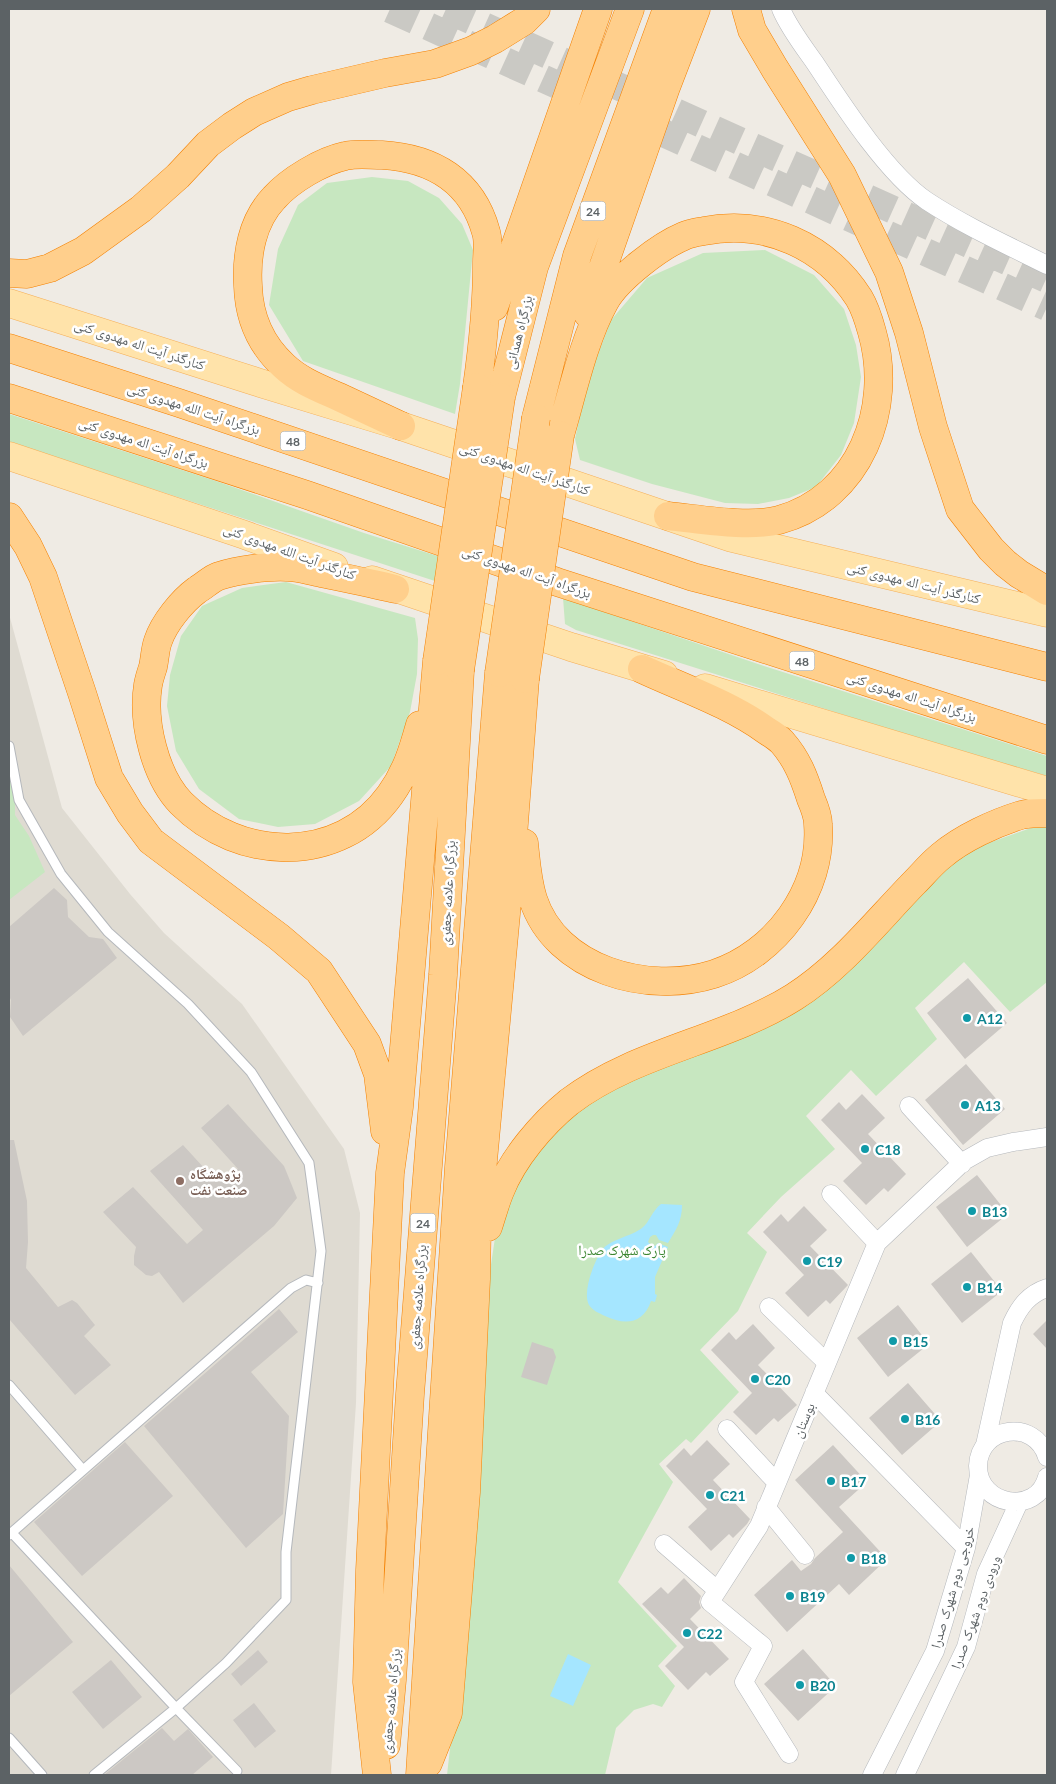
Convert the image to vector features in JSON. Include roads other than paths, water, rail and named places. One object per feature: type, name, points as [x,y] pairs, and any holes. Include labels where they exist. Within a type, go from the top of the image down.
[{"type":"highway","points":[[9,273],[28,274],[50,268],[83,251],[141,209],[178,176],[208,144],[254,112],[288,97],[312,90],[384,73],[435,64],[471,51],[496,39],[524,20],[536,9]]},
{"type":"highway","points":[[485,332],[598,9]]},
{"type":"highway","name":"بزرگراه همدانی","points":[[448,665],[501,398],[534,267],[630,9]]},
{"type":"highway","name":"24","points":[[421,1775],[459,1168],[499,673],[536,418],[577,256],[667,9]]},
{"type":"highway","points":[[421,1775],[448,1713],[466,1492],[477,1225],[512,848],[525,679],[560,435],[592,299],[666,86],[696,9]]},
{"type":"highway","points":[[746,9],[752,30],[842,174],[889,272],[909,333],[933,427],[960,509],[1004,563],[1047,591]]},
{"type":"highway","points":[[378,1775],[367,1682],[370,1560],[390,1173],[448,665],[477,386],[485,332],[487,234],[476,206],[446,173],[420,162],[395,156],[366,154],[345,156],[315,166],[274,198],[260,218],[251,240],[248,259],[249,299],[256,329],[266,346],[283,365],[300,379],[401,426]]},
{"type":"highway","points":[[560,435],[589,340],[606,300],[628,275],[650,256],[685,235],[714,229],[741,228],[771,232],[801,244],[822,257],[841,275],[859,298],[876,345],[879,373],[876,404],[870,433],[857,460],[839,486],[819,502],[796,514],[778,520],[735,522],[668,516]]},
{"type":"highway","name":"بزرگراه آیت الله مهدوی کنی","points":[[9,348],[179,402],[693,577],[1047,667]]},
{"type":"highway","name":"بزرگراه آیت اله مهدوی کنی","points":[[9,398],[307,495],[557,582],[1047,740]]},
{"type":"highway","points":[[9,516],[28,546],[43,577],[109,778],[130,813],[151,841],[279,937],[319,971],[367,1044],[378,1074],[390,1173]]},
{"type":"highway","points":[[395,588],[288,566],[217,576],[191,595],[174,613],[158,640],[148,686],[147,723],[153,752],[163,777],[180,802],[204,821],[229,836],[253,844],[289,849],[335,839],[355,829],[375,812],[394,788],[410,759],[448,665]]},
{"type":"highway","name":"بزرگراه علامه جعفری","points":[[384,1775],[392,1680],[410,1394],[443,975],[448,665]]},
{"type":"highway","points":[[520,738],[528,879],[533,900],[541,916],[552,933],[564,945],[589,964],[642,980],[690,979],[714,974],[753,954],[771,940],[786,924],[799,904],[815,864],[818,823],[801,769],[781,741],[754,721],[642,669]]},
{"type":"highway","points":[[476,1279],[484,1249],[486,1230],[501,1190],[532,1140],[549,1120],[569,1102],[596,1084],[629,1068],[760,1016],[794,997],[827,972],[941,856],[996,824],[1023,815],[1047,813]]},
{"type":"main road","name":"کنارگذر آیت اله مهدوی کنی","points":[[9,302],[401,426],[732,538],[1047,613]]},
{"type":"main road","name":"کنارگذر آیت الله مهدوی کنی","points":[[9,456],[242,534],[395,588],[642,669]]},
{"type":"main road","points":[[642,669],[1047,791]]},
{"type":"street","points":[[782,10],[794,32],[829,84],[873,145],[897,174],[926,200],[978,230],[1047,265]]},
{"type":"street","points":[[909,1106],[962,1164]]},
{"type":"street","name":"بوستان","points":[[717,1590],[758,1526],[877,1243],[962,1164],[987,1148],[1047,1137]]},
{"type":"street","points":[[831,1194],[877,1243]]},
{"type":"street","name":"خروجی دوم شهرک صدرا","points":[[872,1775],[935,1651],[966,1548],[980,1475],[978,1467],[980,1455],[985,1445],[1012,1323],[1019,1308],[1030,1296],[1047,1288]]},
{"type":"street","points":[[770,1307],[827,1363]]},
{"type":"street","points":[[814,1392],[966,1548]]},
{"type":"street","points":[[727,1430],[776,1483]]},
{"type":"street","points":[[985,1445],[1001,1433],[1022,1432],[1039,1442],[1047,1457]]},
{"type":"street","points":[[980,1475],[986,1490],[1007,1502],[1019,1502],[1031,1498],[1040,1490],[1047,1477]]},
{"type":"street","name":"ورودی دوم شهرک صدرا","points":[[905,1775],[966,1647],[986,1574],[1019,1502]]},
{"type":"street","points":[[766,1507],[805,1555]]},
{"type":"street","points":[[664,1544],[717,1590],[710,1602],[762,1646],[744,1682],[789,1754]]},
{"type":"lane","points":[[9,746],[19,800],[61,874],[108,932],[188,1004],[250,1072],[309,1162],[321,1252],[286,1552],[286,1600],[226,1663],[176,1708],[94,1775]]},
{"type":"lane","points":[[237,1774],[10,1534],[291,1288],[306,1280],[318,1283]]},
{"type":"lane","points":[[9,1386],[84,1470]]},
{"type":"lane","points":[[9,1738],[42,1775]]},
{"type":"water","points":[[661,1204],[682,1205],[682,1211],[678,1225],[668,1243],[659,1240],[656,1235],[650,1237],[648,1242],[655,1246],[658,1243],[668,1247],[655,1277],[655,1294],[657,1295],[655,1302],[651,1301],[643,1315],[632,1321],[619,1321],[596,1312],[589,1305],[587,1293],[593,1269],[602,1250],[610,1243],[642,1228]]},
{"type":"water","points":[[568,1654],[591,1665],[573,1706],[550,1696]]},
{"type":"tunnel","points":[[390,9],[1047,307]]},
{"type":"tunnel","points":[[446,9],[1047,279]]},
{"type":"place","name":"A12","points":[[967,1018]]},
{"type":"place","name":"A13","points":[[965,1105]]},
{"type":"place","name":"C18","points":[[865,1149]]},
{"type":"place","name":"پژوهشگاه صنعت نفت","points":[[180,1181]]},
{"type":"place","name":"B13","points":[[972,1211]]},
{"type":"place","name":"C19","points":[[807,1261]]},
{"type":"place","name":"B14","points":[[967,1287]]},
{"type":"place","name":"B15","points":[[893,1341]]},
{"type":"place","name":"C20","points":[[755,1379]]},
{"type":"place","name":"B16","points":[[905,1419]]},
{"type":"place","name":"B17","points":[[831,1481]]},
{"type":"place","name":"C21","points":[[710,1495]]},
{"type":"place","name":"B18","points":[[851,1558]]},
{"type":"place","name":"B19","points":[[790,1596]]},
{"type":"place","name":"C22","points":[[687,1633]]},
{"type":"place","name":"B20","points":[[800,1685]]},
{"type":"park label","name":"پارک شهرک صدرا","points":[[622,1249]]}]
